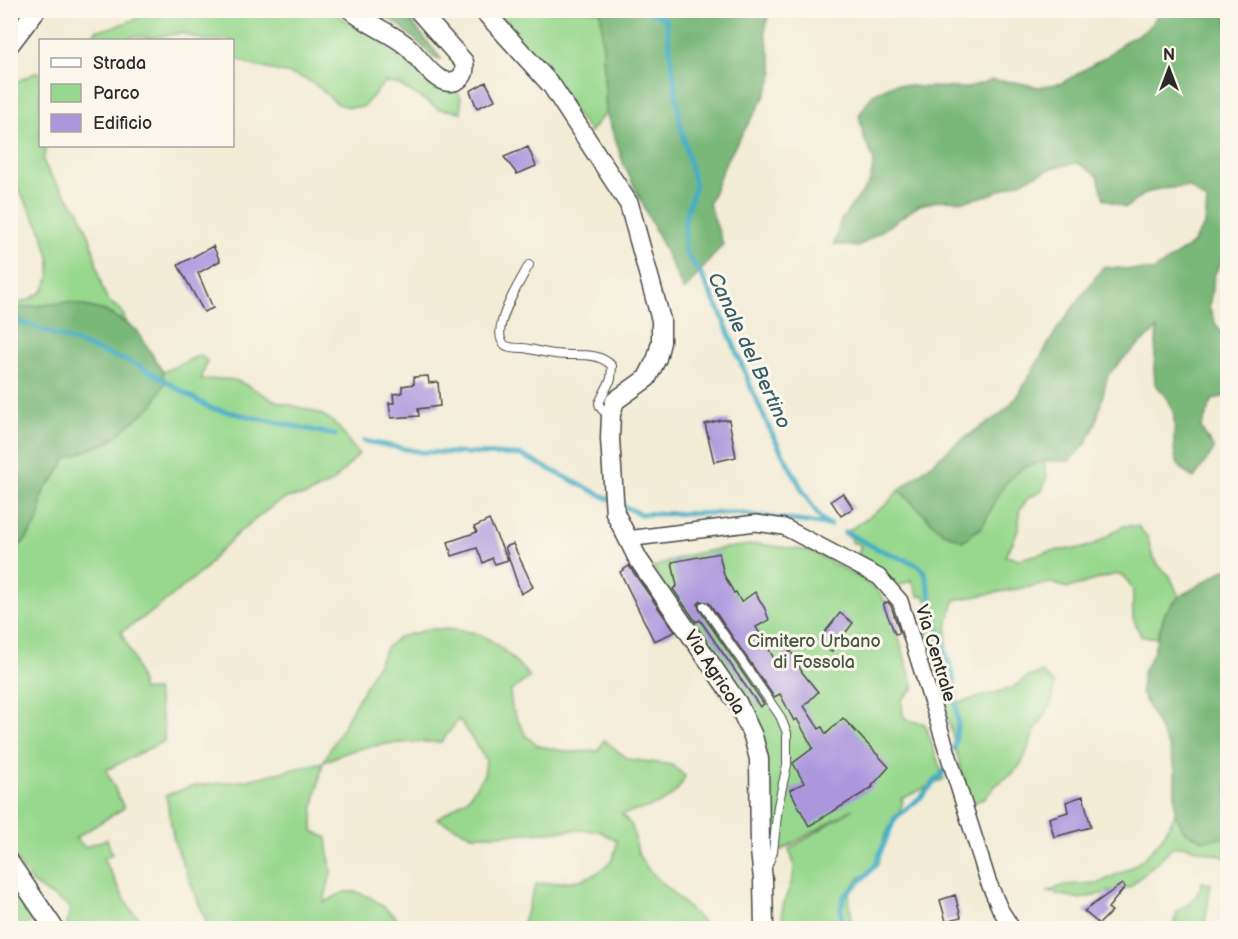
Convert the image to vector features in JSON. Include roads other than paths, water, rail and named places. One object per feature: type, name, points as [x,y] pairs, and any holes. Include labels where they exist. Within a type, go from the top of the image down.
[{"type":"street","points":[[10,44],[36,10]]},
{"type":"street","points":[[351,10],[407,46],[443,80],[452,82],[458,79],[463,75],[464,62],[418,10]]},
{"type":"street","points":[[483,10],[552,86],[629,204],[661,320],[661,342],[657,358],[647,378],[615,401],[610,414]]},
{"type":"street","name":"Via Agricola","points":[[610,414],[615,513],[638,560],[737,702],[753,736],[759,759],[764,928]]},
{"type":"street","name":"Via Centrale","points":[[627,539],[756,523],[784,527],[879,577],[900,601],[988,881],[1000,909],[1012,928]]},
{"type":"street","points":[[10,862],[54,928]]},
{"type":"lane","points":[[529,264],[503,315],[500,340],[506,346],[557,355],[593,355],[605,359],[612,366],[610,379],[599,404],[600,408],[610,414]]},
{"type":"lane","points":[[704,606],[780,716],[787,733],[788,765],[778,806],[772,852],[764,880]]},
{"type":"waterway","name":"Canale del Bertino","points":[[646,10],[666,20],[680,122],[695,186],[685,219],[685,252],[699,271],[721,314],[772,434],[804,493],[820,518],[830,525]]},
{"type":"waterway","points":[[10,320],[27,324],[140,366],[210,408],[335,435]]},
{"type":"waterway","points":[[364,441],[421,452],[521,455],[611,500]]},
{"type":"waterway","points":[[619,504],[640,514],[736,513],[829,525]]},
{"type":"waterway","points":[[845,532],[878,549],[918,565],[925,573],[953,675],[958,722],[954,749]]},
{"type":"waterway","points":[[845,928],[841,919],[844,896],[875,865],[895,818],[921,797],[946,769]]},
{"type":"park label","name":"Cimitero Urbano di Fossola","points":[[814,651]]}]
